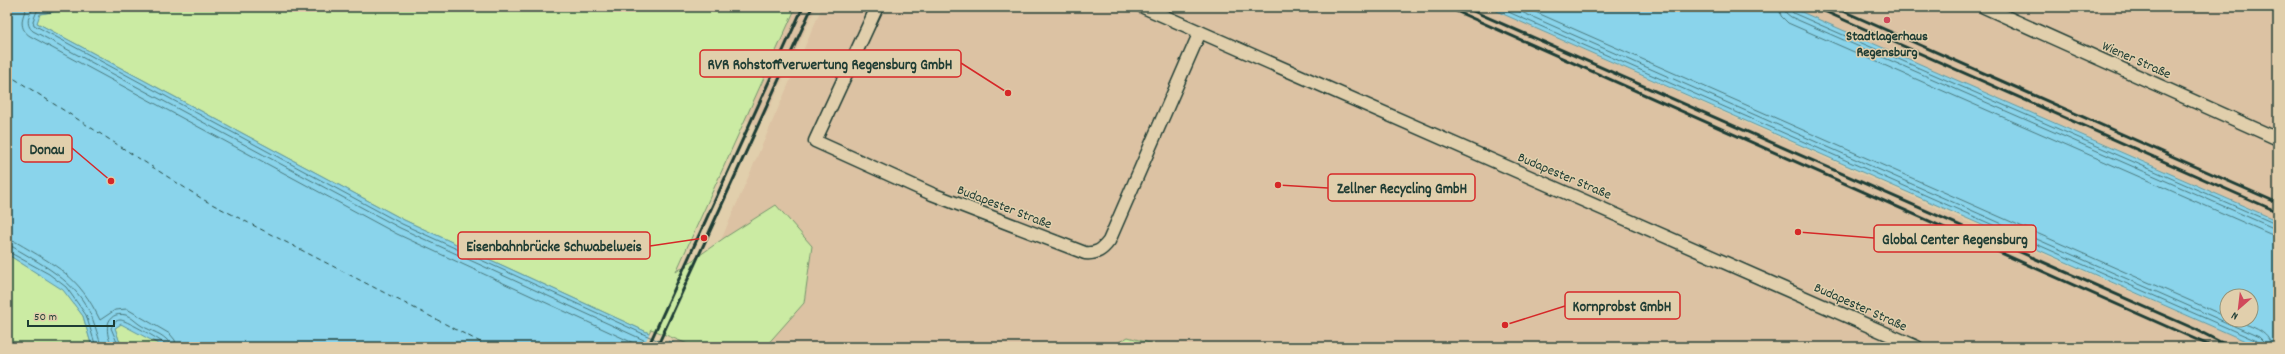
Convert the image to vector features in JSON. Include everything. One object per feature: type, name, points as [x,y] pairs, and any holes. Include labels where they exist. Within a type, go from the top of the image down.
[{"type":"street","name":"Budapester Straße","points":[[877,7],[814,141],[932,194],[1085,253],[1094,254],[1103,250],[1109,241],[1200,32]]},
{"type":"street","name":"Budapester Straße","points":[[1143,7],[1917,347]]},
{"type":"street","name":"Wiener Straße","points":[[1984,7],[2278,139]]},
{"type":"shaded area","points":[[796,7],[816,7],[770,107],[759,126],[746,120],[747,113]]},
{"type":"shaded area","points":[[822,7],[1487,7],[1945,212],[2259,347],[683,347],[676,344]]},
{"type":"shaded area","points":[[1790,7],[2278,7],[2278,221],[2130,155]]},
{"type":"green space","points":[[80,7],[796,7],[676,272],[724,238],[776,205],[812,246],[804,303],[765,347],[695,347],[651,329],[649,333],[404,220],[37,23],[39,14]]},
{"type":"green space","points":[[7,254],[63,289],[83,316],[92,347],[7,347]]},
{"type":"green space","points":[[121,324],[135,330],[164,347],[124,347],[119,340],[115,328]]},
{"type":"green space","points":[[1128,337],[1164,347],[1110,347]]},
{"type":"water","points":[[7,7],[80,7],[40,14],[37,23],[404,220],[649,333],[683,347],[164,347],[121,324],[115,328],[119,340],[124,347],[92,347],[83,316],[63,290],[7,254]]},
{"type":"water","points":[[1487,7],[1790,7],[2278,221],[2278,347],[2259,347]]},
{"type":"pier","points":[[650,332],[669,339],[666,347],[643,347]]},
{"type":"ferry route","points":[[7,74],[204,200],[490,347]]},
{"type":"railway","points":[[648,347],[803,7]]},
{"type":"railway","points":[[657,347],[812,7]]},
{"type":"railway","points":[[1447,7],[2213,347]]},
{"type":"railway","points":[[1464,7],[2195,329],[2230,347]]},
{"type":"railway","points":[[1815,7],[2278,212]]},
{"type":"railway","points":[[1834,7],[2278,203]]},
{"type":"place","name":"Stadtlagerhaus Regensburg","points":[[1887,20]]},
{"type":"place","name":"RVR Rohstoffverwertung Regensburg GmbH","points":[[1008,93]]},
{"type":"place","name":"Donau","points":[[111,181]]},
{"type":"place","name":"Zellner Recycling GmbH","points":[[1278,185]]},
{"type":"place","name":"Global Center Regensburg","points":[[1798,232]]},
{"type":"place","name":"Eisenbahnbrücke Schwabelweis","points":[[704,238]]},
{"type":"place","name":"Kornprobst GmbH","points":[[1505,325]]}]
